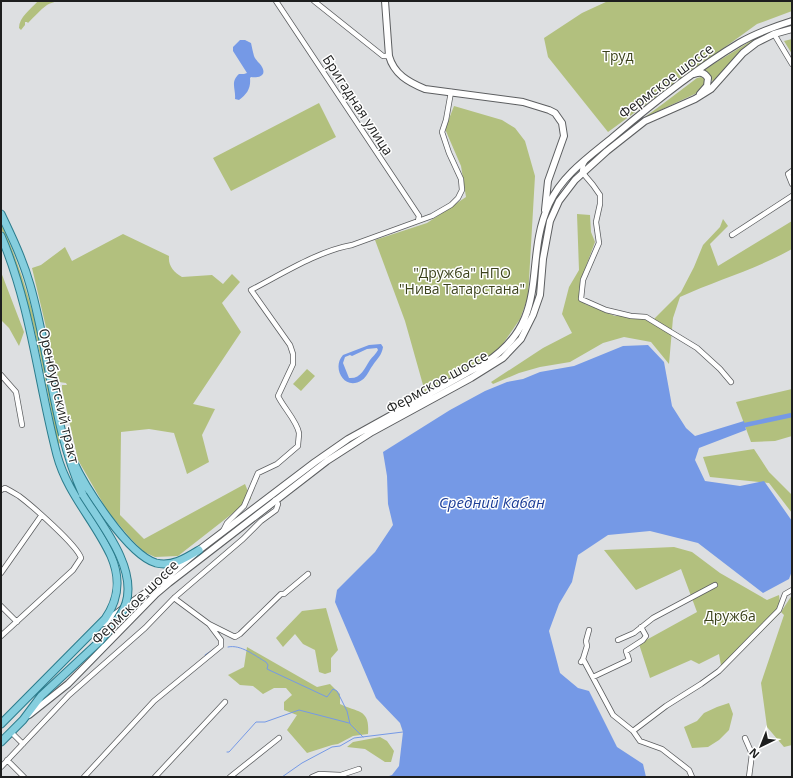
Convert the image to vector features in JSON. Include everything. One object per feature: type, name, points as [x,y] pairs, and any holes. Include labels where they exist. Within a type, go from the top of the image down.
[{"type":"main road","points":[[385,1],[389,56],[395,70],[410,83],[425,89],[523,102],[555,113],[562,123],[564,136],[550,177],[545,197],[544,216]]},
{"type":"main road","name":"Фермское шоссе","points":[[94,630],[164,580],[199,550],[315,462],[348,439],[485,362],[502,350],[517,334],[527,314],[533,294],[538,246],[544,216],[554,195],[566,178],[586,159],[639,115],[692,75],[740,43],[771,28],[792,21]]},
{"type":"main road","points":[[771,28],[774,34]]},
{"type":"main road","name":"Фермское шоссе","points":[[23,720],[68,684],[165,587],[275,500],[327,461],[372,432],[494,365],[513,349],[527,329],[537,306],[540,295],[545,246],[555,209],[565,192],[582,172],[645,121],[695,99],[711,89],[750,48],[774,34],[792,29]]},
{"type":"main road","points":[[692,75],[701,72],[708,78],[707,86],[695,99]]},
{"type":"main road","points":[[550,177],[551,184],[554,185],[566,178]]},
{"type":"main road","name":"Оренбургский тракт","points":[[1,214],[9,230],[30,285],[73,473],[83,494],[111,539],[126,571],[128,591],[126,604],[115,623],[100,641],[41,696],[23,720],[3,740],[1,745]]},
{"type":"main road","name":"Оренбургский тракт","points":[[1,236],[12,261],[21,292],[57,456],[73,494],[105,546],[116,569],[118,586],[113,606],[105,619],[1,724]]},
{"type":"main road","name":"Оренбургский тракт","points":[[64,438],[86,486],[102,510],[143,557],[155,563],[179,562],[199,550]]},
{"type":"street","name":"Бригадная улица","points":[[276,1],[419,216],[418,221]]},
{"type":"street","points":[[314,1],[383,56],[389,56]]},
{"type":"street","points":[[774,34],[792,64]]},
{"type":"street","points":[[221,534],[227,523],[244,506],[258,473],[277,464],[298,446],[299,432],[278,396],[293,364],[294,354],[290,345],[251,290],[339,247],[352,245],[432,216],[458,198],[462,190],[461,179],[449,153],[442,132],[446,120],[451,92]]},
{"type":"street","points":[[586,159],[582,172],[600,196],[600,204],[596,222],[599,243],[583,280],[581,299],[606,310],[631,316],[646,317],[697,348],[720,369],[731,382]]},
{"type":"street","points":[[792,171],[788,174],[792,184]]},
{"type":"street","points":[[732,235],[792,196]]},
{"type":"street","points":[[1,375],[16,392],[22,426]]},
{"type":"street","points":[[1,636],[73,570],[80,562],[81,558],[72,544],[41,516],[18,496],[3,489]]},
{"type":"street","points":[[1,767],[69,695],[145,628],[174,598],[261,521],[276,510],[278,504],[275,500]]},
{"type":"street","points":[[1,573],[41,516]]},
{"type":"street","points":[[174,598],[209,624],[235,637],[282,594],[284,594],[308,574]]},
{"type":"street","points":[[618,640],[634,632],[653,618],[715,585]]},
{"type":"street","points":[[633,730],[719,671],[779,610],[785,594],[792,590]]},
{"type":"street","points":[[1,606],[17,622]]},
{"type":"street","points":[[84,777],[154,701],[221,646],[221,640],[209,624]]},
{"type":"street","points":[[593,677],[629,660],[626,650],[643,640],[646,636],[641,627]]},
{"type":"street","points":[[589,630],[586,641],[587,646],[582,660],[593,677],[613,715],[633,730],[640,741],[662,749],[689,770],[692,777]]},
{"type":"street","points":[[155,777],[224,702]]},
{"type":"street","points":[[11,732],[23,744]]},
{"type":"street","points":[[230,777],[279,738]]},
{"type":"street","points":[[745,738],[752,754],[751,773],[749,777]]},
{"type":"street","points":[[7,760],[24,777]]},
{"type":"street","points":[[312,777],[319,774],[341,775],[359,769]]},
{"type":"green space","points":[[38,1],[56,1],[44,7],[28,23],[25,22],[25,25],[21,30],[19,28],[21,20]]},
{"type":"green space","name":"Труд","points":[[608,1],[792,1],[792,11],[757,24],[681,79],[678,78],[678,81],[608,132],[548,57],[544,38],[582,13]]},
{"type":"green space","points":[[769,32],[770,33],[761,38],[713,84],[710,75],[702,71],[759,36]]},
{"type":"green space","points":[[792,39],[792,54],[784,41]]},
{"type":"green space","points":[[701,77],[705,79],[706,82],[703,88],[697,93],[654,113],[630,128],[697,78]]},
{"type":"green space","points":[[319,103],[336,137],[231,191],[213,158]]},
{"type":"green space","name":"\"Дружба\" НПО \"Нива Татарстана\"","points":[[454,106],[502,120],[515,128],[525,141],[535,176],[528,297],[520,319],[498,351],[425,392],[405,321],[375,240],[427,223],[466,197],[461,166],[445,129]]},
{"type":"green space","points":[[577,214],[590,215],[591,232],[595,242],[579,290],[585,304],[615,316],[646,314],[653,320],[681,292],[703,245],[720,227],[723,219],[728,226],[710,244],[718,266],[792,221],[792,249],[765,263],[680,297],[673,318],[669,364],[651,342],[624,337],[603,343],[570,362],[540,367],[519,373],[493,384],[491,382],[543,348],[572,333],[562,314],[569,287],[579,270]]},
{"type":"green space","points":[[1,223],[22,276],[38,331],[60,443],[58,444],[36,334],[21,281],[1,228]]},
{"type":"green space","points":[[123,234],[169,256],[169,263],[172,268],[182,277],[212,275],[223,284],[232,274],[240,282],[222,303],[241,332],[193,404],[215,409],[202,435],[209,462],[187,474],[174,433],[149,429],[121,432],[120,515],[144,539],[245,484],[251,499],[178,556],[155,557],[144,552],[108,512],[78,460],[62,389],[62,385],[67,385],[66,383],[59,382],[32,268],[41,265],[65,247],[72,261]]},
{"type":"green space","points":[[1,272],[24,332],[19,346],[9,328],[1,320]]},
{"type":"green space","points":[[307,369],[315,376],[301,391],[293,384]]},
{"type":"green space","points":[[792,389],[792,436],[775,441],[751,442],[736,402]]},
{"type":"green space","points":[[754,449],[769,472],[792,495],[792,513],[769,483],[710,477],[703,457]]},
{"type":"green space","name":"Дружба","points":[[674,547],[692,552],[720,573],[767,600],[779,595],[781,612],[722,671],[719,654],[699,664],[691,660],[650,678],[639,644],[697,612],[681,569],[636,590],[604,550]]},
{"type":"green space","name":"Дружба","points":[[792,595],[792,745],[784,747],[767,727],[761,683],[784,615],[781,612]]},
{"type":"green space","points":[[326,608],[338,650],[331,658],[331,672],[325,674],[319,672],[315,650],[303,644],[295,634],[283,647],[276,638],[302,611]]},
{"type":"green space","points":[[247,647],[317,687],[330,684],[340,694],[340,704],[358,711],[365,716],[368,726],[368,734],[353,736],[338,744],[307,753],[287,730],[297,715],[284,710],[284,702],[292,695],[286,688],[274,688],[263,694],[253,686],[240,685],[228,675],[244,667]]},
{"type":"green space","points":[[729,703],[733,714],[729,730],[719,740],[708,747],[692,748],[684,727],[697,721],[704,713]]},
{"type":"green space","points":[[380,737],[387,741],[394,751],[391,762],[385,762],[365,749],[347,747],[353,742]]},
{"type":"water","points":[[240,40],[245,40],[251,43],[254,56],[262,67],[263,74],[259,77],[250,78],[248,90],[239,100],[235,99],[234,83],[239,74],[247,73],[233,51],[233,47]]},
{"type":"water","points":[[381,344],[383,347],[382,352],[367,375],[364,379],[356,383],[345,381],[339,372],[340,360],[343,355],[369,345]],"holes":[[[377,348],[378,350],[359,375],[349,378],[343,363],[345,357],[350,355],[352,356],[367,349]]]},
{"type":"water","name":"Средний Кабан","points":[[648,345],[664,362],[672,406],[686,428],[695,436],[744,421],[746,430],[699,448],[695,460],[705,481],[740,486],[764,481],[792,521],[792,571],[789,579],[763,593],[698,543],[650,531],[608,535],[578,555],[572,582],[559,604],[549,631],[560,673],[578,688],[589,691],[617,747],[643,764],[646,777],[386,777],[392,775],[399,766],[403,732],[400,723],[376,698],[335,602],[337,590],[375,552],[393,525],[388,504],[387,476],[383,452],[450,410],[485,391],[507,382],[523,379],[540,372],[574,366],[623,346]]},
{"type":"waterway","points":[[745,425],[792,415]]},
{"type":"waterway","points":[[228,647],[238,647],[248,651],[266,662],[268,665],[267,669],[327,697],[333,689],[337,691],[347,711],[350,724],[363,737]]},
{"type":"waterway","points":[[205,655],[214,649]]},
{"type":"waterway","points":[[227,752],[229,752],[256,722],[265,722],[299,710],[349,723]]},
{"type":"waterway","points":[[282,777],[302,763],[332,747],[340,746],[354,738],[403,732]]}]
